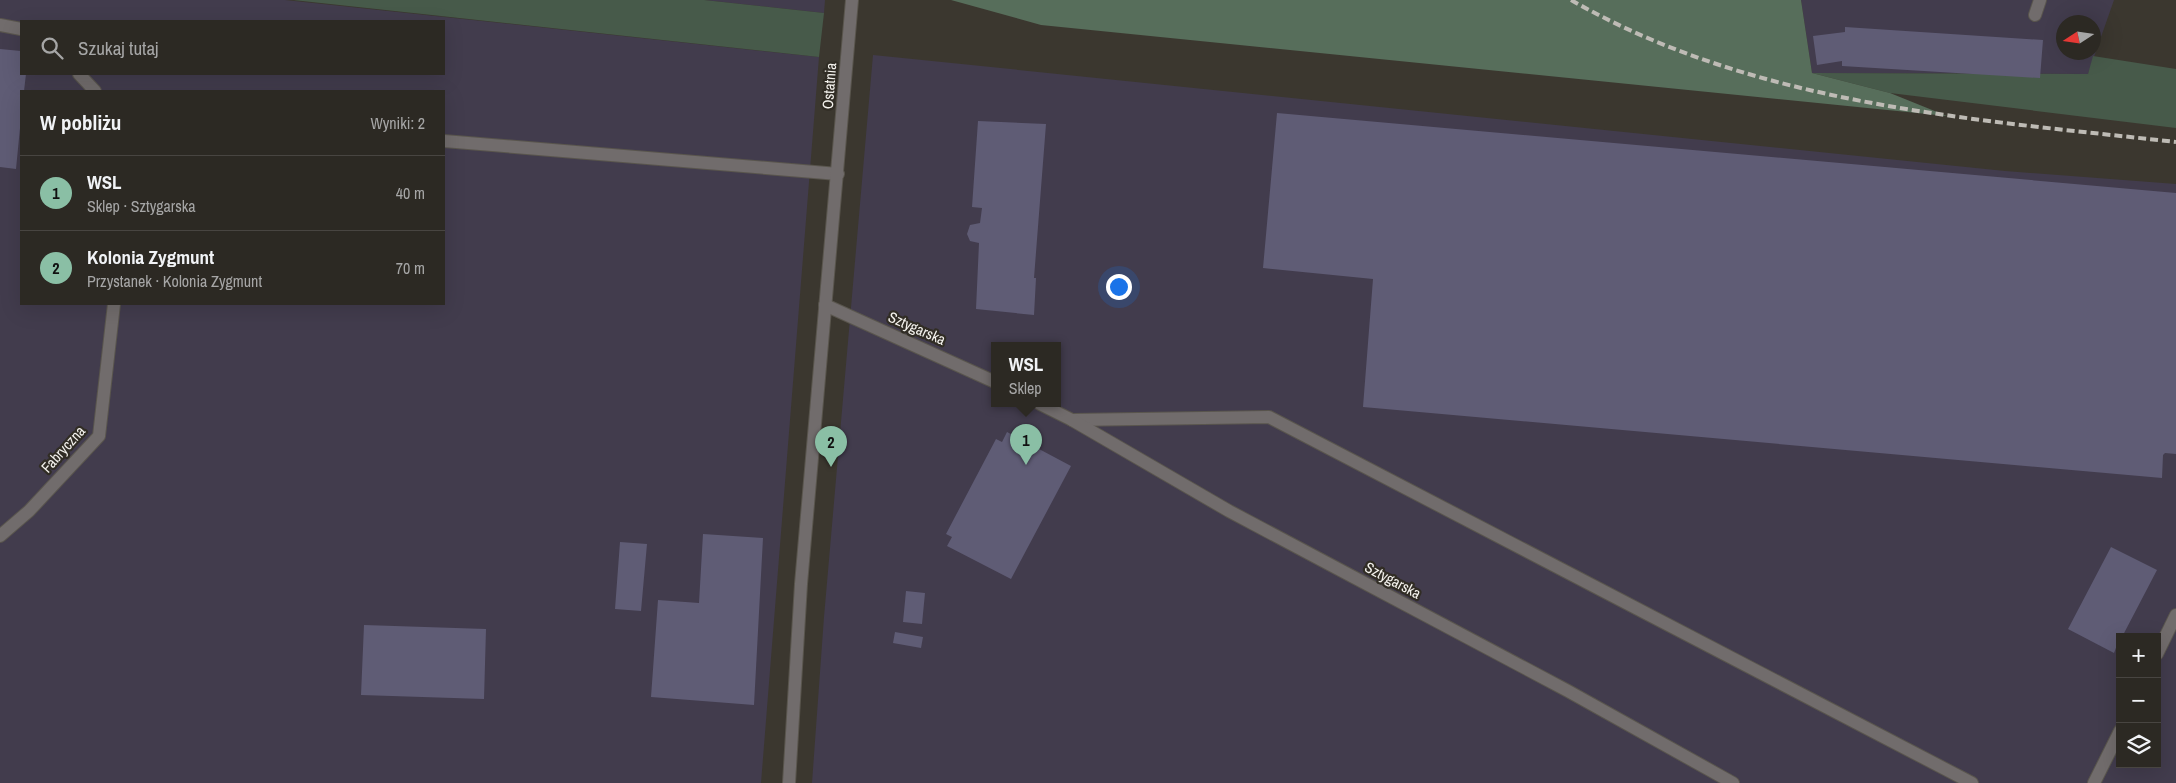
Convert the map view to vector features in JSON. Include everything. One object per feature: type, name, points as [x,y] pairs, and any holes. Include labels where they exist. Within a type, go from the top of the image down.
[{"type":"street","name":"Ostatnia","points":[[789,783],[800,584],[852,0]]},
{"type":"street","points":[[2035,15],[2040,0]]},
{"type":"street","points":[[0,25],[20,29]]},
{"type":"street","points":[[80,75],[94,90]]},
{"type":"street","points":[[445,141],[838,174]]},
{"type":"street","name":"Fabryczna","points":[[0,536],[29,511],[99,436],[114,305]]},
{"type":"street","name":"Sztygarska","points":[[826,305],[991,380]]},
{"type":"street","name":"Sztygarska","points":[[1046,407],[1230,511],[1568,690],[1733,783]]},
{"type":"street","points":[[1072,420],[1269,418],[1972,783]]},
{"type":"street","points":[[2161,646],[2176,615]]},
{"type":"street","points":[[2094,783],[2116,739]]},
{"type":"shaded area","points":[[0,0],[285,0],[819,57],[761,783],[0,783]]},
{"type":"shaded area","points":[[704,0],[825,0],[824,13]]},
{"type":"shaded area","points":[[1801,0],[2114,0],[2101,37],[2101,15],[2056,15],[2056,60],[2093,60],[2088,74],[1812,73]]},
{"type":"shaded area","points":[[873,55],[2005,171],[2176,184],[2176,783],[812,783],[824,617]]},
{"type":"green space","points":[[293,0],[704,0],[824,13],[819,57]]},
{"type":"green space","points":[[951,0],[1801,0],[1812,73],[1890,93],[1947,116],[1041,25]]},
{"type":"green space","points":[[2101,57],[2176,69],[2176,128],[1890,93],[1812,73],[2088,74],[2092,60],[2101,60]]},
{"type":"building","points":[[1845,27],[2043,40],[2040,78],[1842,66],[1842,61],[1817,65],[1813,36],[1845,32]]},
{"type":"building","points":[[0,49],[20,51],[20,75],[26,75],[24,90],[20,90],[20,128],[16,169],[0,167]]},
{"type":"building","points":[[1277,113],[2176,193],[2176,454],[2165,453],[2163,455],[2162,478],[1363,407],[1373,279],[1263,268]]},
{"type":"building","points":[[978,121],[1046,124],[1034,278],[1036,278],[1034,315],[976,309],[979,243],[970,241],[967,234],[970,225],[980,223],[982,208],[972,207]]},
{"type":"building","points":[[1007,432],[1071,466],[1011,579],[947,546],[952,537],[946,534],[996,439],[1002,442]]},
{"type":"building","points":[[703,534],[763,538],[754,705],[651,697],[658,600],[699,603]]},
{"type":"building","points":[[620,542],[647,544],[641,611],[615,609]]},
{"type":"building","points":[[2111,547],[2157,570],[2124,633],[2116,633],[2114,653],[2068,629]]},
{"type":"building","points":[[906,591],[925,593],[922,624],[903,622]]},
{"type":"building","points":[[364,625],[486,629],[484,699],[361,695]]},
{"type":"building","points":[[895,632],[923,637],[921,648],[893,643]]},
{"type":"railway","points":[[1571,0],[1641,35],[1714,63],[1789,85],[1865,102],[1943,115],[2176,142]]},
{"type":"place","name":"WSL","points":[[1026,465]]},
{"type":"place","name":"Kolonia Zygmunt","points":[[831,467]]}]
